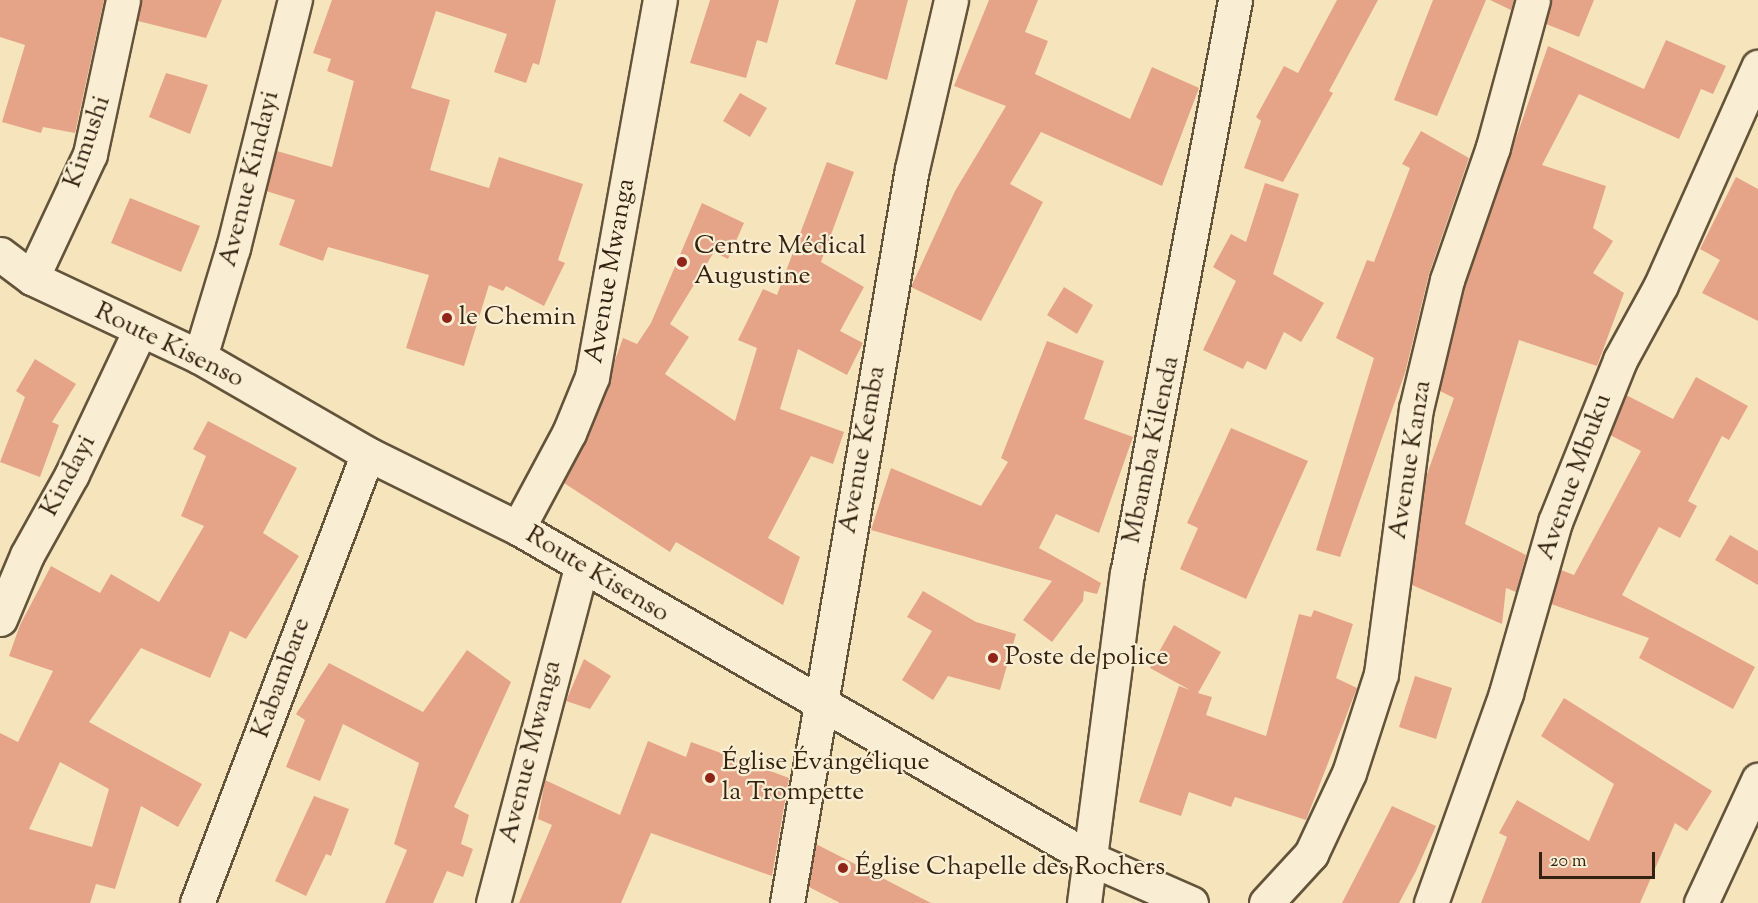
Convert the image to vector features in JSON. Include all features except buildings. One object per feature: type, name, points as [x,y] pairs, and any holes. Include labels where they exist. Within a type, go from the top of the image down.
[{"type":"street","name":"Kimushi","points":[[32,278],[90,154],[123,0]]},
{"type":"street","name":"Avenue Kindayi","points":[[200,357],[233,248],[295,0]]},
{"type":"street","name":"Avenue Mwanga","points":[[518,528],[569,434],[592,377],[660,0]]},
{"type":"street","name":"Avenue Kemba","points":[[787,903],[819,703],[912,169],[951,0]]},
{"type":"street","name":"Mbamba Kilenda","points":[[1084,903],[1093,860],[1127,574],[1235,0]]},
{"type":"street","name":"Avenue Kanza","points":[[1266,903],[1311,854],[1349,773],[1381,674],[1416,409],[1448,280],[1493,147],[1533,0]]},
{"type":"street","name":"Avenue Mbuku","points":[[1431,903],[1506,693],[1555,522],[1620,360],[1661,285],[1758,67]]},
{"type":"street","name":"Route Kisenso","points":[[0,254],[32,278],[140,332],[200,357],[368,454],[518,528],[581,568],[1093,860],[1191,903]]},
{"type":"street","name":"Kindayi","points":[[0,620],[27,555],[72,474],[140,332]]},
{"type":"street","name":"Kabambare","points":[[197,903],[368,454]]},
{"type":"street","name":"Avenue Mwanga","points":[[493,903],[581,568]]},
{"type":"street","points":[[1701,903],[1758,780]]},
{"type":"place","name":"Centre Médical Augustine","points":[[682,262]]},
{"type":"place","name":"le Chemin","points":[[447,318]]},
{"type":"place","name":"Poste de police","points":[[993,658]]},
{"type":"place","name":"Église Évangélique la Trompette","points":[[710,778]]},
{"type":"place","name":"Église Chapelle des Rochers","points":[[843,868]]}]
